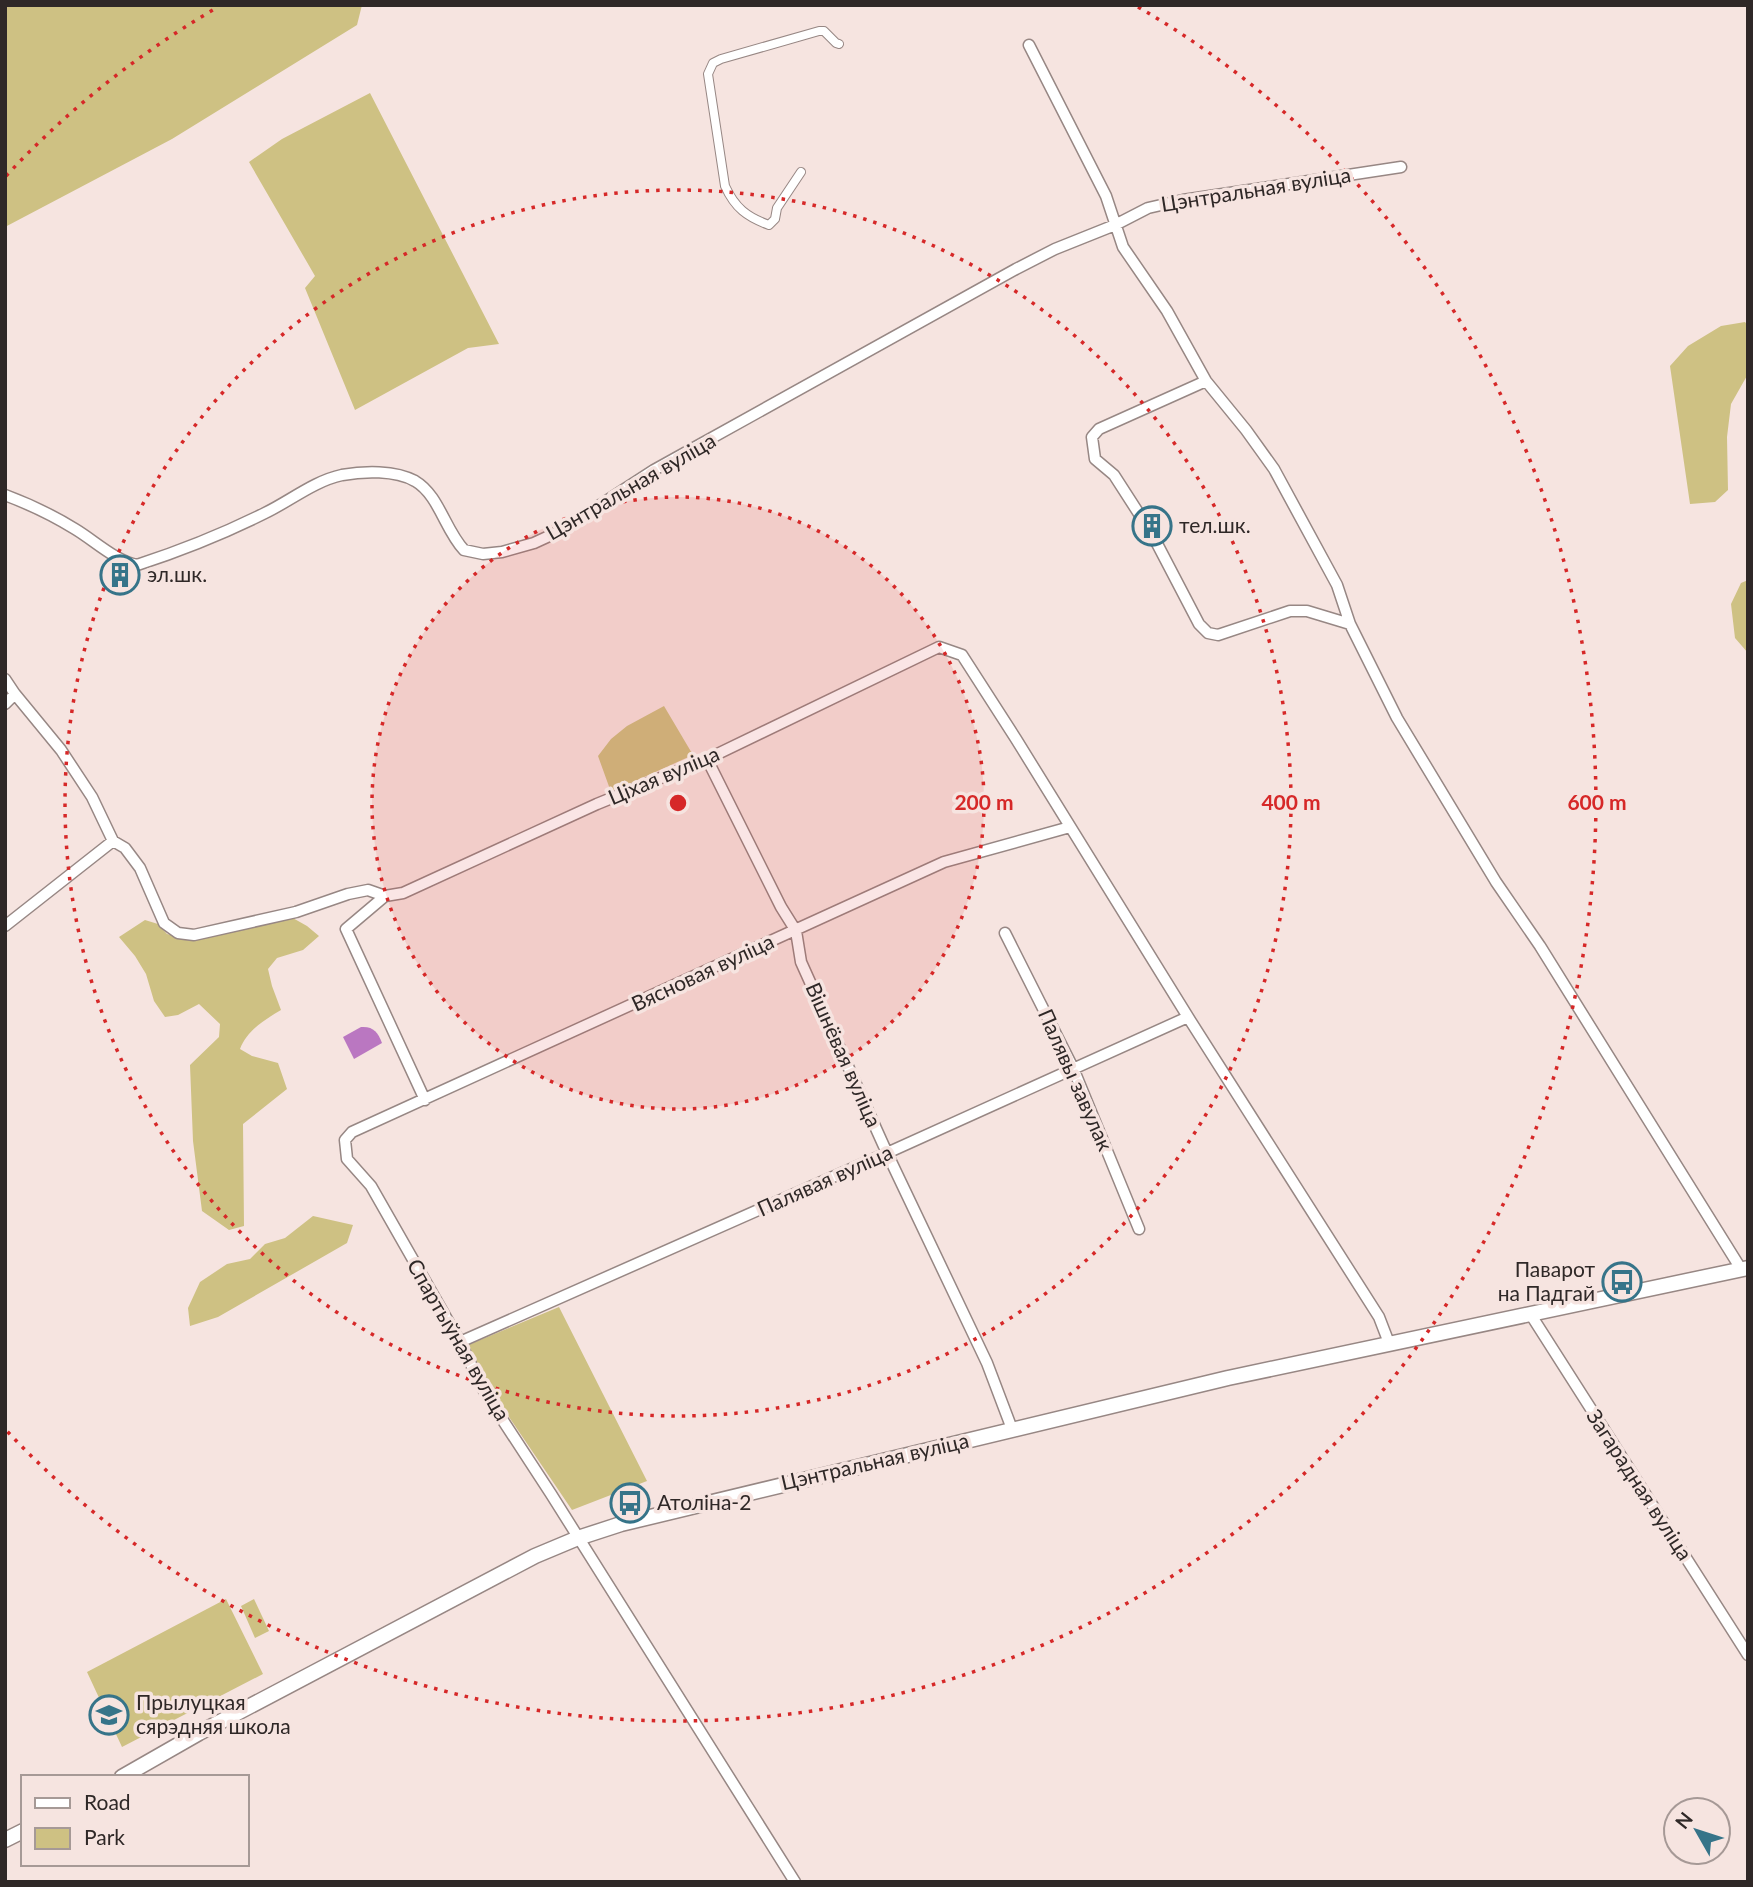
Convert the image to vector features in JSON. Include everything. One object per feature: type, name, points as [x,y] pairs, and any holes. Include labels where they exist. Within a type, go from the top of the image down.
[{"type":"street","points":[[801,172],[769,225],[754,220],[733,202],[725,186],[708,74],[713,63],[721,59],[819,31],[824,31],[839,44]]},
{"type":"street","points":[[1029,46],[1107,196],[1123,247],[1167,311],[1206,381],[1274,469],[1337,585],[1350,624],[1397,718],[1489,870],[1746,1269]]},
{"type":"street","name":"Цэнтральная вуліца","points":[[5,495],[74,528],[120,559],[137,565],[226,531],[340,475],[385,473],[416,482],[428,493],[464,550],[483,554],[513,550],[560,531],[654,470],[995,280],[1055,249],[1133,215],[1164,203],[1401,167]]},
{"type":"street","points":[[1206,381],[1099,429],[1092,437],[1095,459],[1114,475],[1152,534],[1199,624],[1208,633],[1218,635],[1290,611],[1307,611],[1350,624]]},
{"type":"street","name":"Ціхая вуліца","points":[[385,896],[403,893],[597,804],[707,760],[939,648],[962,656],[1070,827]]},
{"type":"street","points":[[5,679],[48,733],[92,797],[113,841],[125,848],[140,868],[164,923],[178,933],[194,935],[296,912],[368,890],[385,896]]},
{"type":"street","points":[[5,704],[15,694]]},
{"type":"street","name":"Вішнёвая вуліца","points":[[707,760],[781,907],[796,931],[801,962],[887,1153],[987,1363],[1012,1429]]},
{"type":"street","points":[[1070,827],[1379,1317],[1389,1343]]},
{"type":"street","name":"Вясновая вуліца","points":[[345,1140],[352,1132],[944,862],[1070,827]]},
{"type":"street","points":[[5,926],[113,841]]},
{"type":"street","points":[[385,896],[346,929],[425,1100]]},
{"type":"street","name":"Палявы завулак","points":[[1006,933],[1073,1068],[1139,1229]]},
{"type":"street","name":"Палявая вуліца","points":[[460,1342],[1188,1017]]},
{"type":"street","name":"Спартыўная вуліца","points":[[345,1140],[347,1158],[371,1186],[460,1342],[485,1393],[795,1882]]},
{"type":"street","name":"Цэнтральная вуліца","points":[[126,1775],[199,1733],[535,1556],[578,1538],[662,1513],[1228,1378],[1746,1269]]},
{"type":"street","name":"Загарадная вуліца","points":[[1531,1315],[1748,1655]]},
{"type":"street","points":[[5,1840],[21,1832]]},
{"type":"green space","points":[[5,5],[362,5],[357,25],[172,139],[5,227]]},
{"type":"green space","points":[[370,93],[499,344],[468,348],[355,410],[305,288],[315,276],[249,162],[282,139]]},
{"type":"green space","points":[[1745,322],[1748,326],[1748,374],[1731,404],[1727,437],[1728,490],[1715,502],[1690,504],[1670,366],[1688,346],[1721,326]]},
{"type":"green space","points":[[1748,580],[1748,653],[1735,638],[1731,604],[1741,583]]},
{"type":"green space","points":[[664,706],[693,755],[611,792],[598,756],[611,739],[627,726]]},
{"type":"green space","points":[[291,917],[319,936],[303,950],[277,958],[268,969],[281,1010],[252,1031],[240,1049],[252,1056],[278,1063],[287,1089],[243,1124],[244,1226],[229,1230],[202,1211],[193,1141],[190,1065],[219,1037],[220,1024],[199,1004],[178,1015],[165,1017],[154,1001],[146,974],[119,937],[145,920],[158,924],[167,934],[185,938]]},
{"type":"green space","points":[[313,1216],[353,1225],[347,1243],[218,1317],[190,1326],[188,1308],[200,1282],[227,1264],[250,1259],[265,1244],[285,1238]]},
{"type":"green space","points":[[559,1307],[647,1481],[572,1510],[490,1389],[468,1345]]},
{"type":"green space","points":[[226,1599],[263,1674],[122,1747],[87,1672]]},
{"type":"green space","points":[[254,1599],[269,1631],[255,1638],[241,1606]]},
{"type":"shaded area","points":[[361,1027],[374,1030],[382,1043],[354,1059],[343,1037]]},
{"type":"place","name":"тел.шк.","points":[[1152,526]]},
{"type":"place","name":"эл.шк.","points":[[120,575]]},
{"type":"place","name":"Паварот на Падгай","points":[[1622,1282]]},
{"type":"place","name":"Атоліна-2","points":[[630,1503]]},
{"type":"place","name":"Прылуцкая сярэдняя школа","points":[[109,1715]]}]
